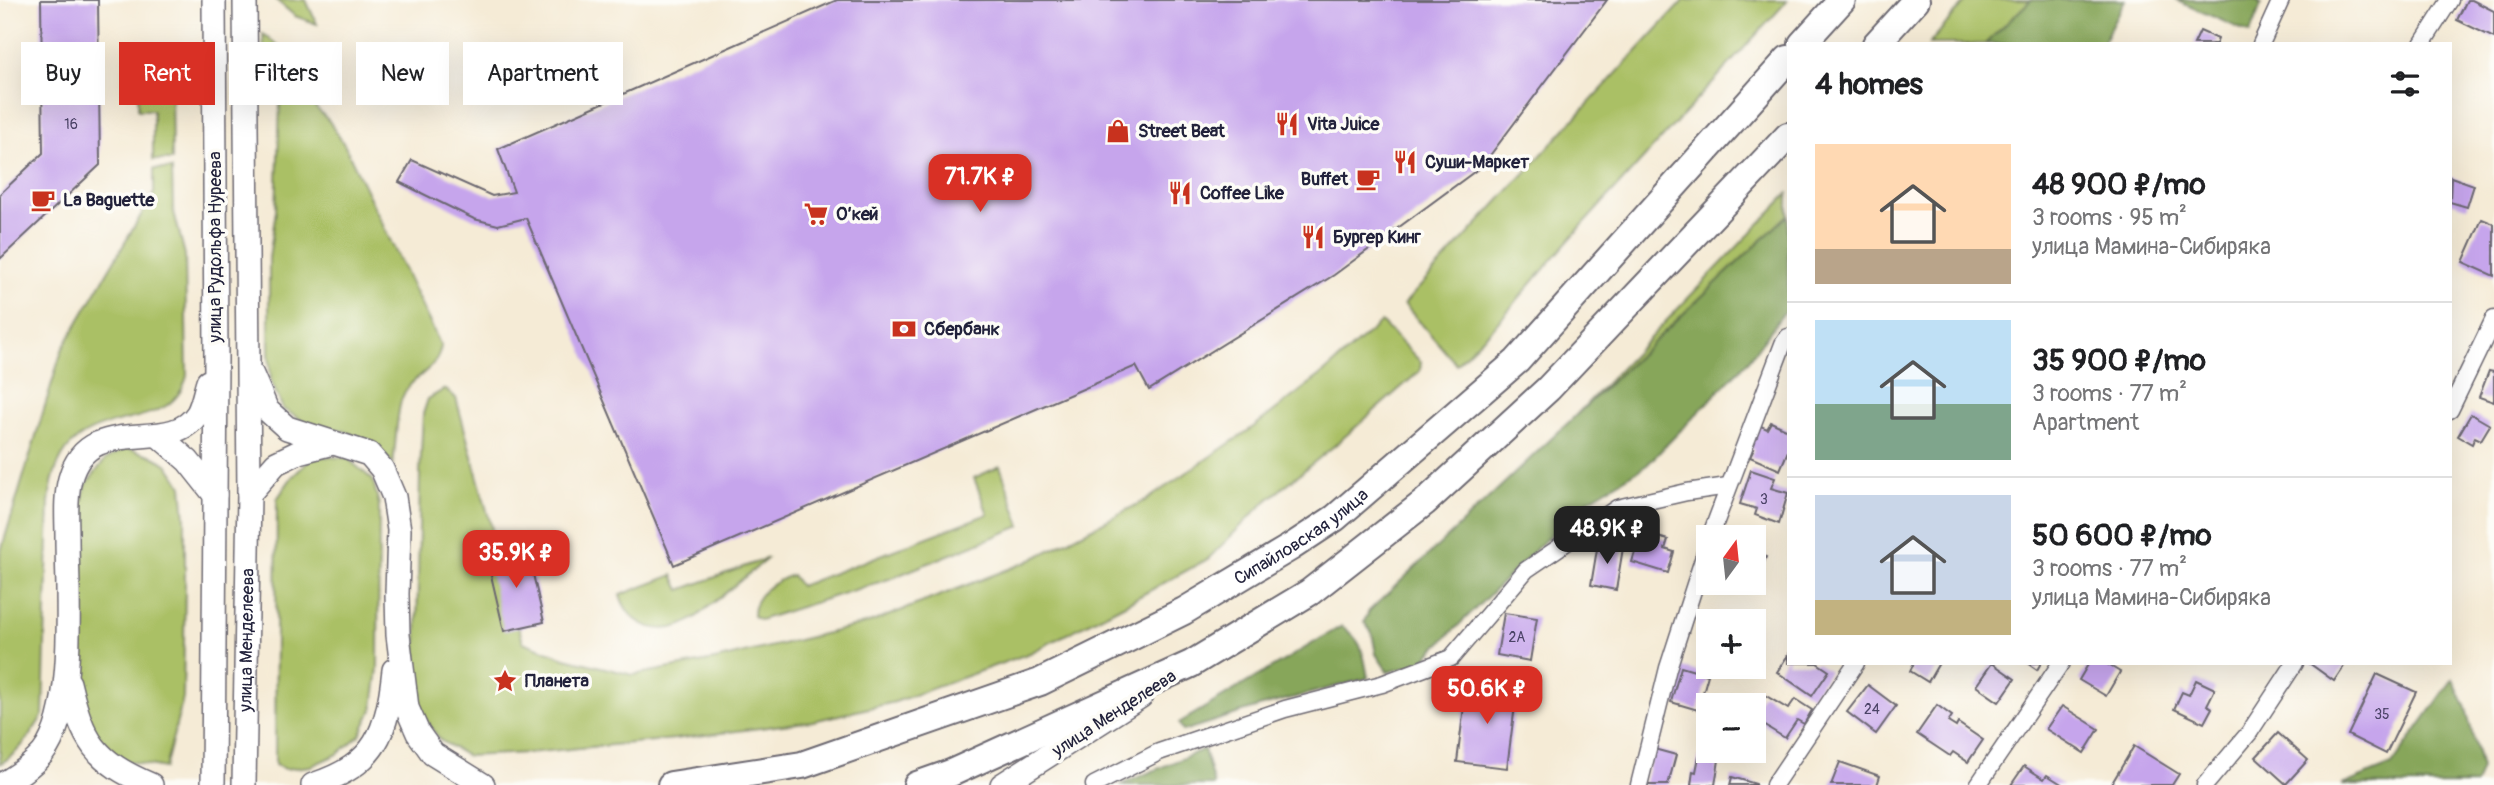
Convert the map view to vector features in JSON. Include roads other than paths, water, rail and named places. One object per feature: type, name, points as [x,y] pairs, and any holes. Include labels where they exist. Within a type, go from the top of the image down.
[{"type":"main road","name":"улица Рудольфа Нуреева","points":[[214,0],[215,495]]},
{"type":"main road","name":"улица Рудольфа Нуреева","points":[[245,0],[249,494]]},
{"type":"main road","points":[[1804,42],[1842,0]]},
{"type":"main road","points":[[1878,42],[1916,0]]},
{"type":"main road","name":"Сипайловская улица","points":[[671,785],[802,765],[1040,682],[1184,611],[1291,547],[1335,518],[1517,361],[1787,60]]},
{"type":"main road","points":[[916,785],[951,773],[1191,664],[1310,592],[1426,502],[1548,389],[1787,137]]},
{"type":"main road","points":[[1,785],[23,773],[44,752],[55,731],[66,669],[67,496],[70,477],[82,457],[105,440],[158,435],[185,427],[199,412],[216,359]]},
{"type":"main road","points":[[246,363],[267,410],[287,428],[369,454],[382,468],[394,497],[400,530],[398,635],[407,708],[418,733],[433,754],[483,785]]},
{"type":"main road","points":[[158,435],[188,461],[215,495]]},
{"type":"main road","points":[[249,494],[276,463],[299,452],[333,443]]},
{"type":"main road","name":"улица Менделеева","points":[[244,785],[249,494]]},
{"type":"main road","name":"улица Менделеева","points":[[213,785],[215,495]]},
{"type":"main road","points":[[313,785],[337,777],[368,755],[378,741],[392,690],[398,635]]},
{"type":"main road","name":"улица Менделеева","points":[[1002,785],[1191,664]]},
{"type":"main road","points":[[66,669],[79,721],[95,750],[118,769],[151,785]]},
{"type":"street","points":[[2262,42],[2281,0]]},
{"type":"street","points":[[2423,42],[2450,0]]},
{"type":"street","points":[[2452,406],[2494,319]]},
{"type":"street","points":[[1714,525],[1787,338]]},
{"type":"street","points":[[1094,785],[1159,752],[1285,709],[1382,684],[1451,658],[1527,570],[1617,508],[1728,486]]},
{"type":"street","points":[[1639,785],[1668,668],[1696,581]]},
{"type":"street","points":[[1774,785],[1855,665]]},
{"type":"street","points":[[1979,785],[2060,665]]},
{"type":"street","points":[[2205,785],[2249,733],[2294,665]]},
{"type":"place","name":"Vita Juice","points":[[1287,124]]},
{"type":"place","name":"Street Beat","points":[[1118,131]]},
{"type":"place","name":"Суши-Маркет","points":[[1405,162]]},
{"type":"place","name":"Buffet","points":[[1368,179]]},
{"type":"place","name":"Coffee Like","points":[[1180,193]]},
{"type":"place","name":"La Baguette","points":[[43,200]]},
{"type":"place","name":"О’кей","points":[[816,214]]},
{"type":"place","name":"Бургер Кинг","points":[[1313,237]]},
{"type":"place","name":"Сбербанк","points":[[904,329]]},
{"type":"place","name":"Планета","points":[[505,681]]}]
